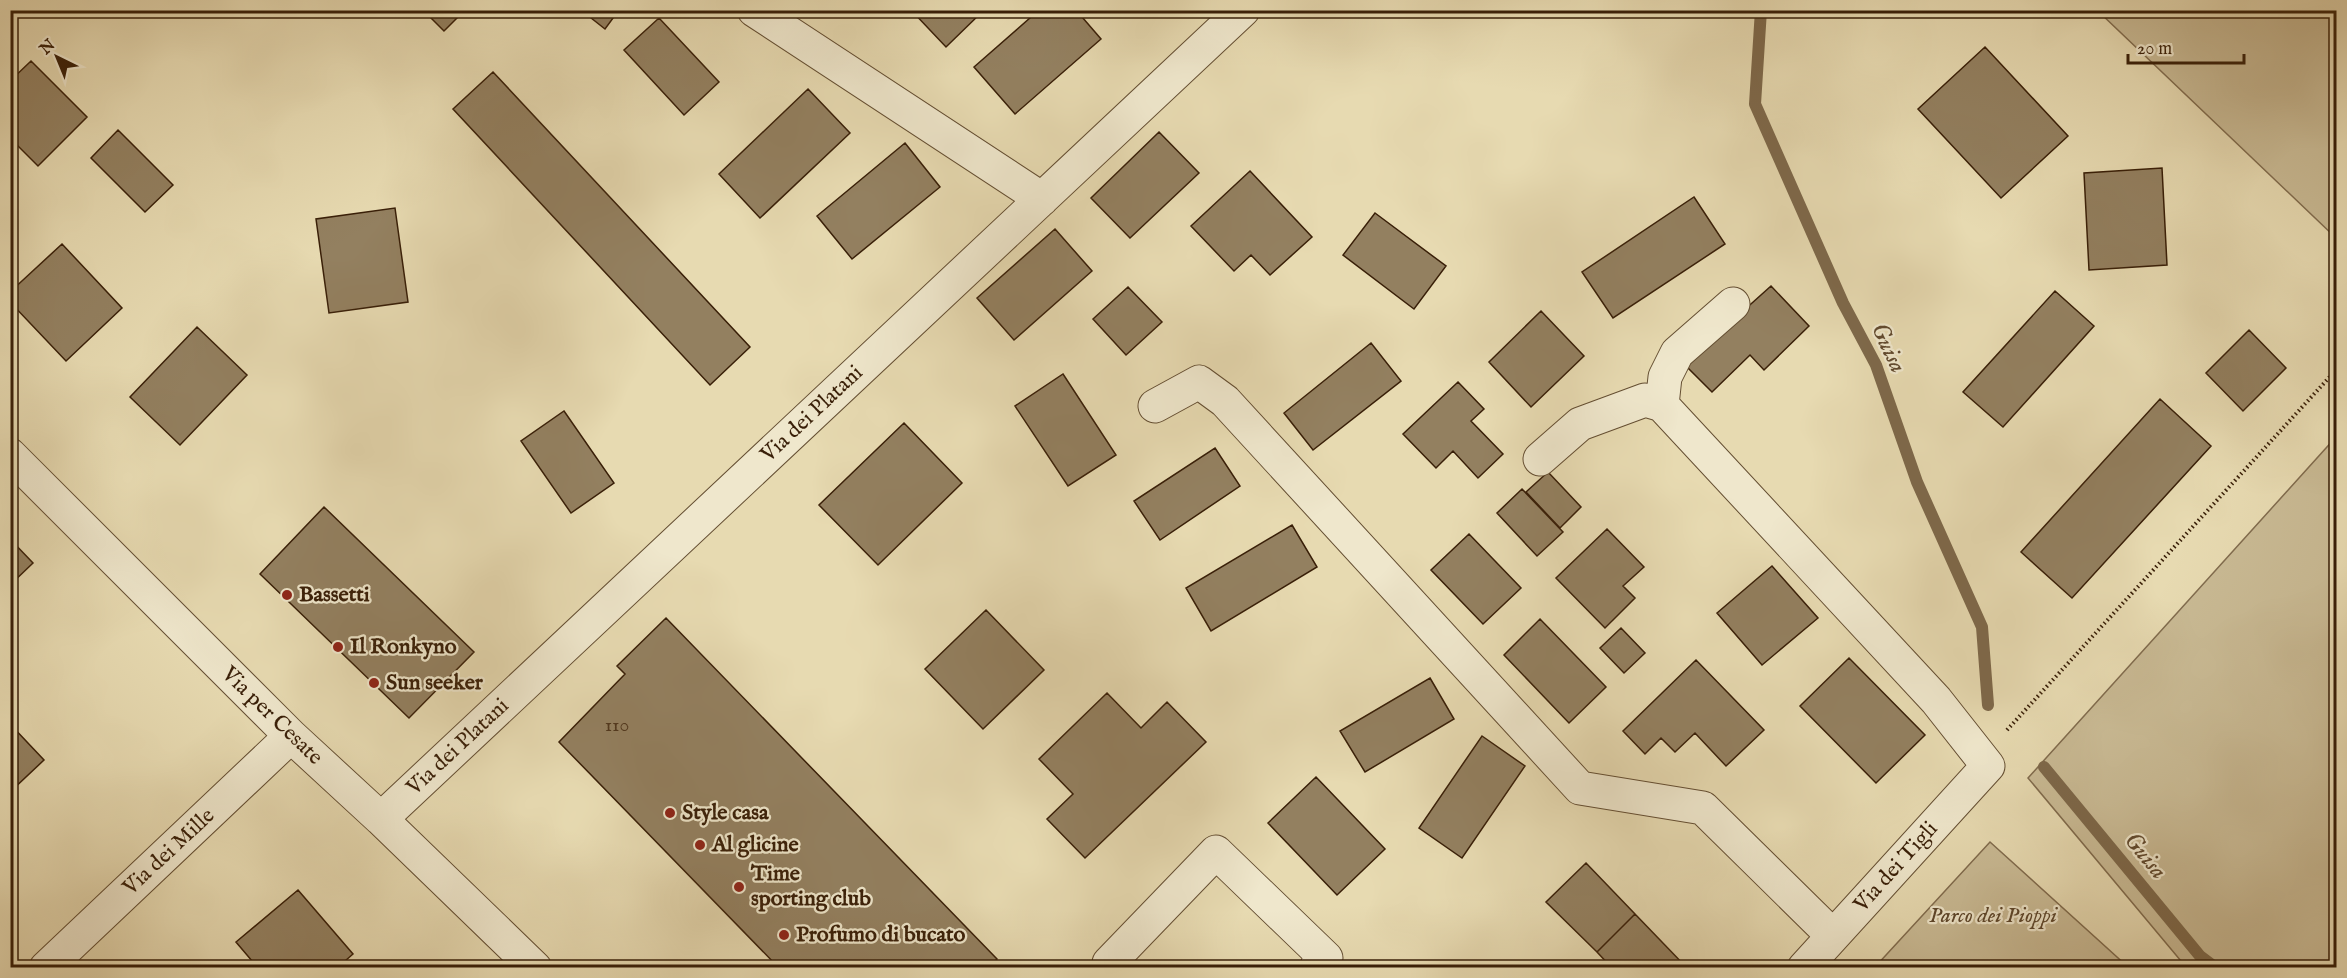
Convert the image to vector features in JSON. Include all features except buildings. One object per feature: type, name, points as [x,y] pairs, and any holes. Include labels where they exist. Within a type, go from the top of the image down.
[{"type":"street","points":[[754,10],[1042,198]]},
{"type":"street","name":"Via dei Platani","points":[[381,819],[1243,10]]},
{"type":"street","points":[[1662,405],[1665,377],[1677,353],[1733,304]]},
{"type":"street","points":[[1155,406],[1199,382],[1225,401],[1580,788],[1703,808],[1833,936]]},
{"type":"street","points":[[1539,459],[1580,424],[1645,400],[1662,405],[1936,700],[1988,766]]},
{"type":"street","name":"Via per Cesate","points":[[12,457],[291,736],[381,819],[535,968]]},
{"type":"street","name":"Via dei Mille","points":[[46,968],[291,736]]},
{"type":"street","name":"Via dei Tigli","points":[[1804,968],[1988,766]]},
{"type":"street","points":[[1113,968],[1108,963],[1216,852],[1326,958],[1316,968]]},
{"type":"path","points":[[1988,766],[2007,729],[2337,370]]},
{"type":"green space","points":[[2098,11],[2336,11],[2336,238]]},
{"type":"green space","points":[[2336,437],[2336,967],[2186,967],[2028,778]]},
{"type":"green space","name":"Parco dei Pioppi","points":[[1990,842],[2128,967],[1875,967]]},
{"type":"waterway","name":"Guisa","points":[[1761,10],[1755,104],[1843,303],[1876,365],[1917,482],[1982,627],[1988,705]]},
{"type":"waterway","name":"Guisa","points":[[2044,767],[2200,956],[2216,968]]},
{"type":"place","name":"Bassetti","points":[[287,595]]},
{"type":"place","name":"Il Ronkyno","points":[[338,647]]},
{"type":"place","name":"Sun seeker","points":[[374,683]]},
{"type":"place","name":"Style casa","points":[[670,813]]},
{"type":"place","name":"Al glicine","points":[[700,845]]},
{"type":"place","name":"Time sporting club","points":[[739,887]]},
{"type":"place","name":"Profumo di bucato","points":[[784,935]]}]
